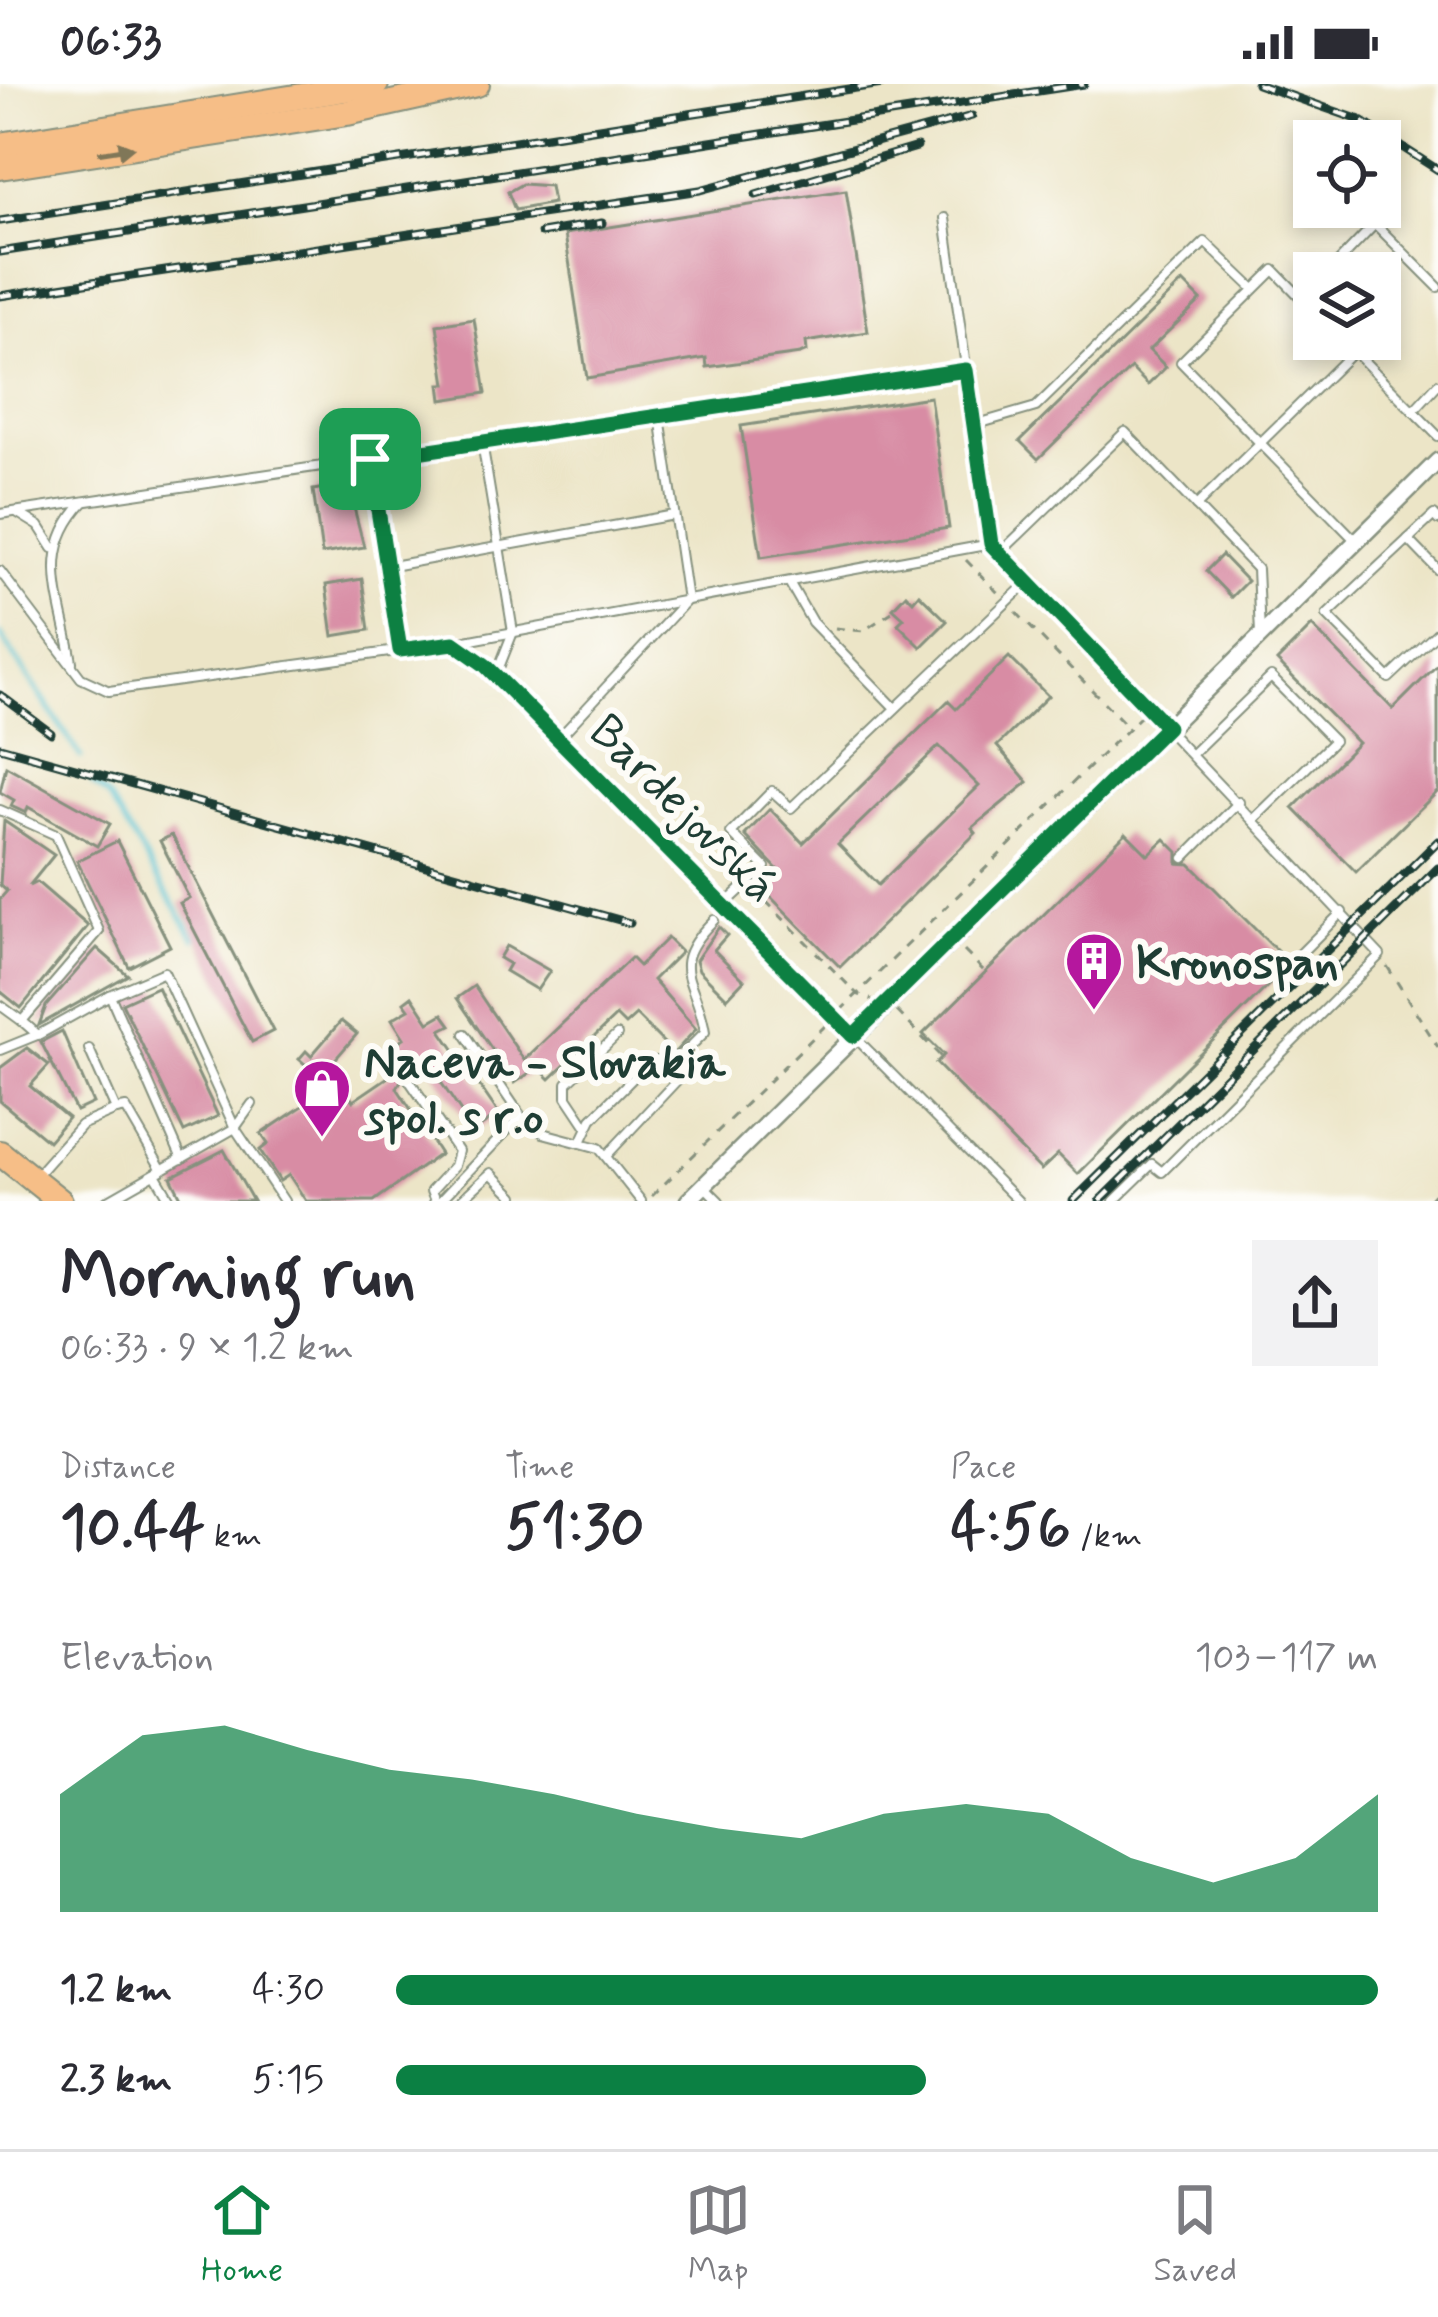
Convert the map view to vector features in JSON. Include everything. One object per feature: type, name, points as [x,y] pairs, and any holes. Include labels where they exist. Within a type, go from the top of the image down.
[{"type":"main road","points":[[0,146],[376,84]]},
{"type":"main road","points":[[0,167],[347,113],[477,84]]},
{"type":"main road","points":[[0,1153],[56,1199]]},
{"type":"street","points":[[688,1201],[1438,461]]},
{"type":"lane","points":[[945,218],[991,544],[1255,818],[1379,955],[1162,1172],[1151,1164],[1114,1201]]},
{"type":"lane","points":[[1348,252],[1375,224],[1438,287]]},
{"type":"lane","points":[[974,425],[1036,407],[1205,242],[1254,290]]},
{"type":"lane","points":[[1293,289],[1274,270],[1180,362],[1356,542]]},
{"type":"lane","points":[[1196,506],[1345,360]]},
{"type":"lane","points":[[1363,360],[1438,436]]},
{"type":"lane","points":[[0,514],[966,370]]},
{"type":"lane","points":[[1413,411],[1438,384]]},
{"type":"lane","points":[[660,416],[687,600]]},
{"type":"lane","points":[[1000,553],[1125,432],[1257,569],[1260,636]]},
{"type":"lane","points":[[482,442],[513,632],[495,676]]},
{"type":"lane","points":[[370,459],[400,650]]},
{"type":"lane","points":[[54,550],[63,525],[86,501]]},
{"type":"lane","points":[[16,512],[39,526],[54,550],[73,667]]},
{"type":"lane","points":[[386,567],[675,515]]},
{"type":"lane","points":[[1438,520],[1434,515],[1327,615],[1389,678],[1438,632]]},
{"type":"lane","points":[[1408,539],[1438,570]]},
{"type":"lane","points":[[0,571],[81,678],[109,691],[454,643],[991,544]]},
{"type":"lane","points":[[789,581],[815,626],[896,708]]},
{"type":"lane","points":[[723,906],[765,866],[731,833],[772,791],[791,808],[1028,582]]},
{"type":"lane","points":[[558,739],[687,600]]},
{"type":"lane","name":"Bardejovská","points":[[454,643],[495,676],[1018,1201]]},
{"type":"lane","points":[[1193,753],[1271,677],[1334,741],[1255,818]]},
{"type":"lane","points":[[1184,858],[1239,802]]},
{"type":"lane","points":[[0,810],[56,835],[99,931],[22,1021]]},
{"type":"lane","points":[[1290,964],[1342,912]]},
{"type":"lane","name":"Bardejovská","points":[[607,1155],[681,1076],[684,1061],[705,1032],[689,992],[686,957],[692,942],[714,920]]},
{"type":"lane","points":[[0,1050],[164,972],[235,1128],[284,1201]]},
{"type":"lane","points":[[110,995],[182,1159]]},
{"type":"lane","points":[[0,1005],[38,1034]]},
{"type":"lane","points":[[465,1034],[520,1117],[543,1133],[582,1141],[607,1155],[644,1201]]},
{"type":"lane","points":[[588,1128],[567,1097],[567,1083],[616,1035]]},
{"type":"lane","points":[[89,1048],[116,1110]]},
{"type":"lane","points":[[582,1141],[588,1128],[650,1061],[684,1061]]},
{"type":"lane","points":[[409,1080],[458,1150],[454,1166],[431,1191],[438,1201],[520,1117]]},
{"type":"lane","points":[[107,1201],[235,1128],[252,1104]]},
{"type":"lane","points":[[34,1179],[81,1125],[127,1108],[171,1201]]},
{"type":"lane","points":[[460,1201],[491,1173],[514,1196]]},
{"type":"lane","points":[[704,1186],[719,1201]]},
{"type":"path","points":[[956,550],[1129,728]]},
{"type":"path","points":[[815,626],[863,631],[895,610]]},
{"type":"path","points":[[644,1201],[1149,708]]},
{"type":"path","points":[[748,883],[857,994],[896,1010],[942,1058]]},
{"type":"path","points":[[1379,955],[1438,1047]]},
{"type":"path","points":[[1428,1201],[1438,1190]]},
{"type":"building","points":[[522,184],[550,186],[553,203],[515,210],[508,192]]},
{"type":"building","points":[[846,190],[868,332],[806,342],[807,351],[800,354],[707,367],[706,358],[587,378],[565,234]]},
{"type":"building","points":[[1183,282],[1201,300],[1149,350],[1166,367],[1148,385],[1131,368],[1038,459],[1020,441]]},
{"type":"building","points":[[474,319],[486,393],[442,400],[440,384],[446,384],[437,325]]},
{"type":"building","points":[[930,397],[949,528],[761,557],[741,426]]},
{"type":"building","points":[[348,484],[364,547],[322,554],[313,490]]},
{"type":"building","points":[[1222,555],[1247,581],[1231,597],[1206,571]]},
{"type":"building","points":[[362,579],[369,630],[333,636],[326,585]]},
{"type":"building","points":[[906,594],[913,601],[919,594],[947,621],[921,647],[898,624],[904,618],[893,608]]},
{"type":"building","points":[[1312,626],[1393,709],[1438,664],[1438,791],[1356,872],[1293,808],[1358,743],[1277,661]]},
{"type":"building","points":[[1009,657],[1048,696],[997,746],[1028,782],[972,828],[976,833],[840,967],[760,886],[777,869],[745,835],[770,809],[803,843],[948,701],[956,709]],"holes":[[[939,746],[979,786],[878,885],[838,844]]]},
{"type":"building","points":[[6,766],[110,824],[97,846],[28,807],[26,813],[11,806],[14,800],[0,792]]},
{"type":"building","points":[[4,821],[54,855],[29,886],[37,882],[88,926],[21,1008],[0,991],[0,899],[7,891],[0,885]]},
{"type":"building","name":"Kronospan","points":[[1126,833],[1148,855],[1165,839],[1178,852],[1178,863],[1190,864],[1284,958],[1284,970],[1078,1174],[1058,1154],[1041,1170],[936,1063],[944,1055],[923,1034]]},
{"type":"building","points":[[172,835],[273,1031],[252,1042],[180,903],[189,898],[160,841]]},
{"type":"building","points":[[117,841],[170,946],[129,967],[77,861]]},
{"type":"building","points":[[719,927],[727,935],[714,950],[744,980],[727,998],[699,970],[696,960]]},
{"type":"building","points":[[667,938],[681,952],[653,980],[696,1029],[674,1053],[636,1015],[625,1025],[616,1016],[550,1079],[538,1067],[515,1083],[457,998],[474,986],[524,1060],[631,958],[639,966]]},
{"type":"building","points":[[506,946],[550,971],[537,990],[505,971],[509,964],[499,958]]},
{"type":"building","points":[[97,948],[128,975],[39,1025],[46,1006]]},
{"type":"building","points":[[157,987],[218,1116],[184,1132],[122,1003]]},
{"type":"building","points":[[412,996],[429,1022],[443,1014],[451,1025],[441,1030],[499,1114],[474,1131],[430,1066],[416,1076],[405,1073],[397,1088],[440,1154],[374,1201],[306,1201],[289,1175],[280,1181],[260,1150],[268,1144],[261,1134],[340,1081],[353,1101],[394,1073],[381,1053],[404,1038],[392,1019],[409,1009],[404,1002]]},
{"type":"building","points":[[341,1021],[357,1034],[320,1077],[299,1059],[306,1051],[311,1056]]},
{"type":"building","points":[[62,1031],[93,1103],[76,1111],[41,1042]]},
{"type":"building","points":[[27,1048],[49,1065],[30,1086],[68,1118],[48,1141],[0,1101],[0,1068]]},
{"type":"building","points":[[224,1150],[253,1201],[183,1201],[171,1177]]},
{"type":"waterway","points":[[0,634],[81,757]]},
{"type":"waterway","points":[[92,783],[108,797],[195,939]]},
{"type":"railway","points":[[0,221],[882,84]]},
{"type":"railway","points":[[0,252],[1084,84]]},
{"type":"railway","points":[[1257,84],[1360,120],[1438,170]]},
{"type":"railway","points":[[0,296],[700,190],[972,116]]},
{"type":"railway","points":[[756,195],[917,147]]},
{"type":"railway","points":[[541,233],[602,223]]},
{"type":"railway","points":[[0,695],[51,733]]},
{"type":"railway","points":[[0,747],[630,923]]},
{"type":"railway","points":[[1073,1201],[1438,841]]},
{"type":"railway","points":[[1100,1201],[1438,868]]},
{"type":"place","name":"Kronospan","points":[[1094,1012]]},
{"type":"place","name":"Naceva - Slovakia spol. s r.o","points":[[322,1139]]},
{"type":"route","points":[[966,370],[991,544],[1167,727],[853,1036],[485,665],[454,643],[400,650],[370,459],[966,370]]}]
